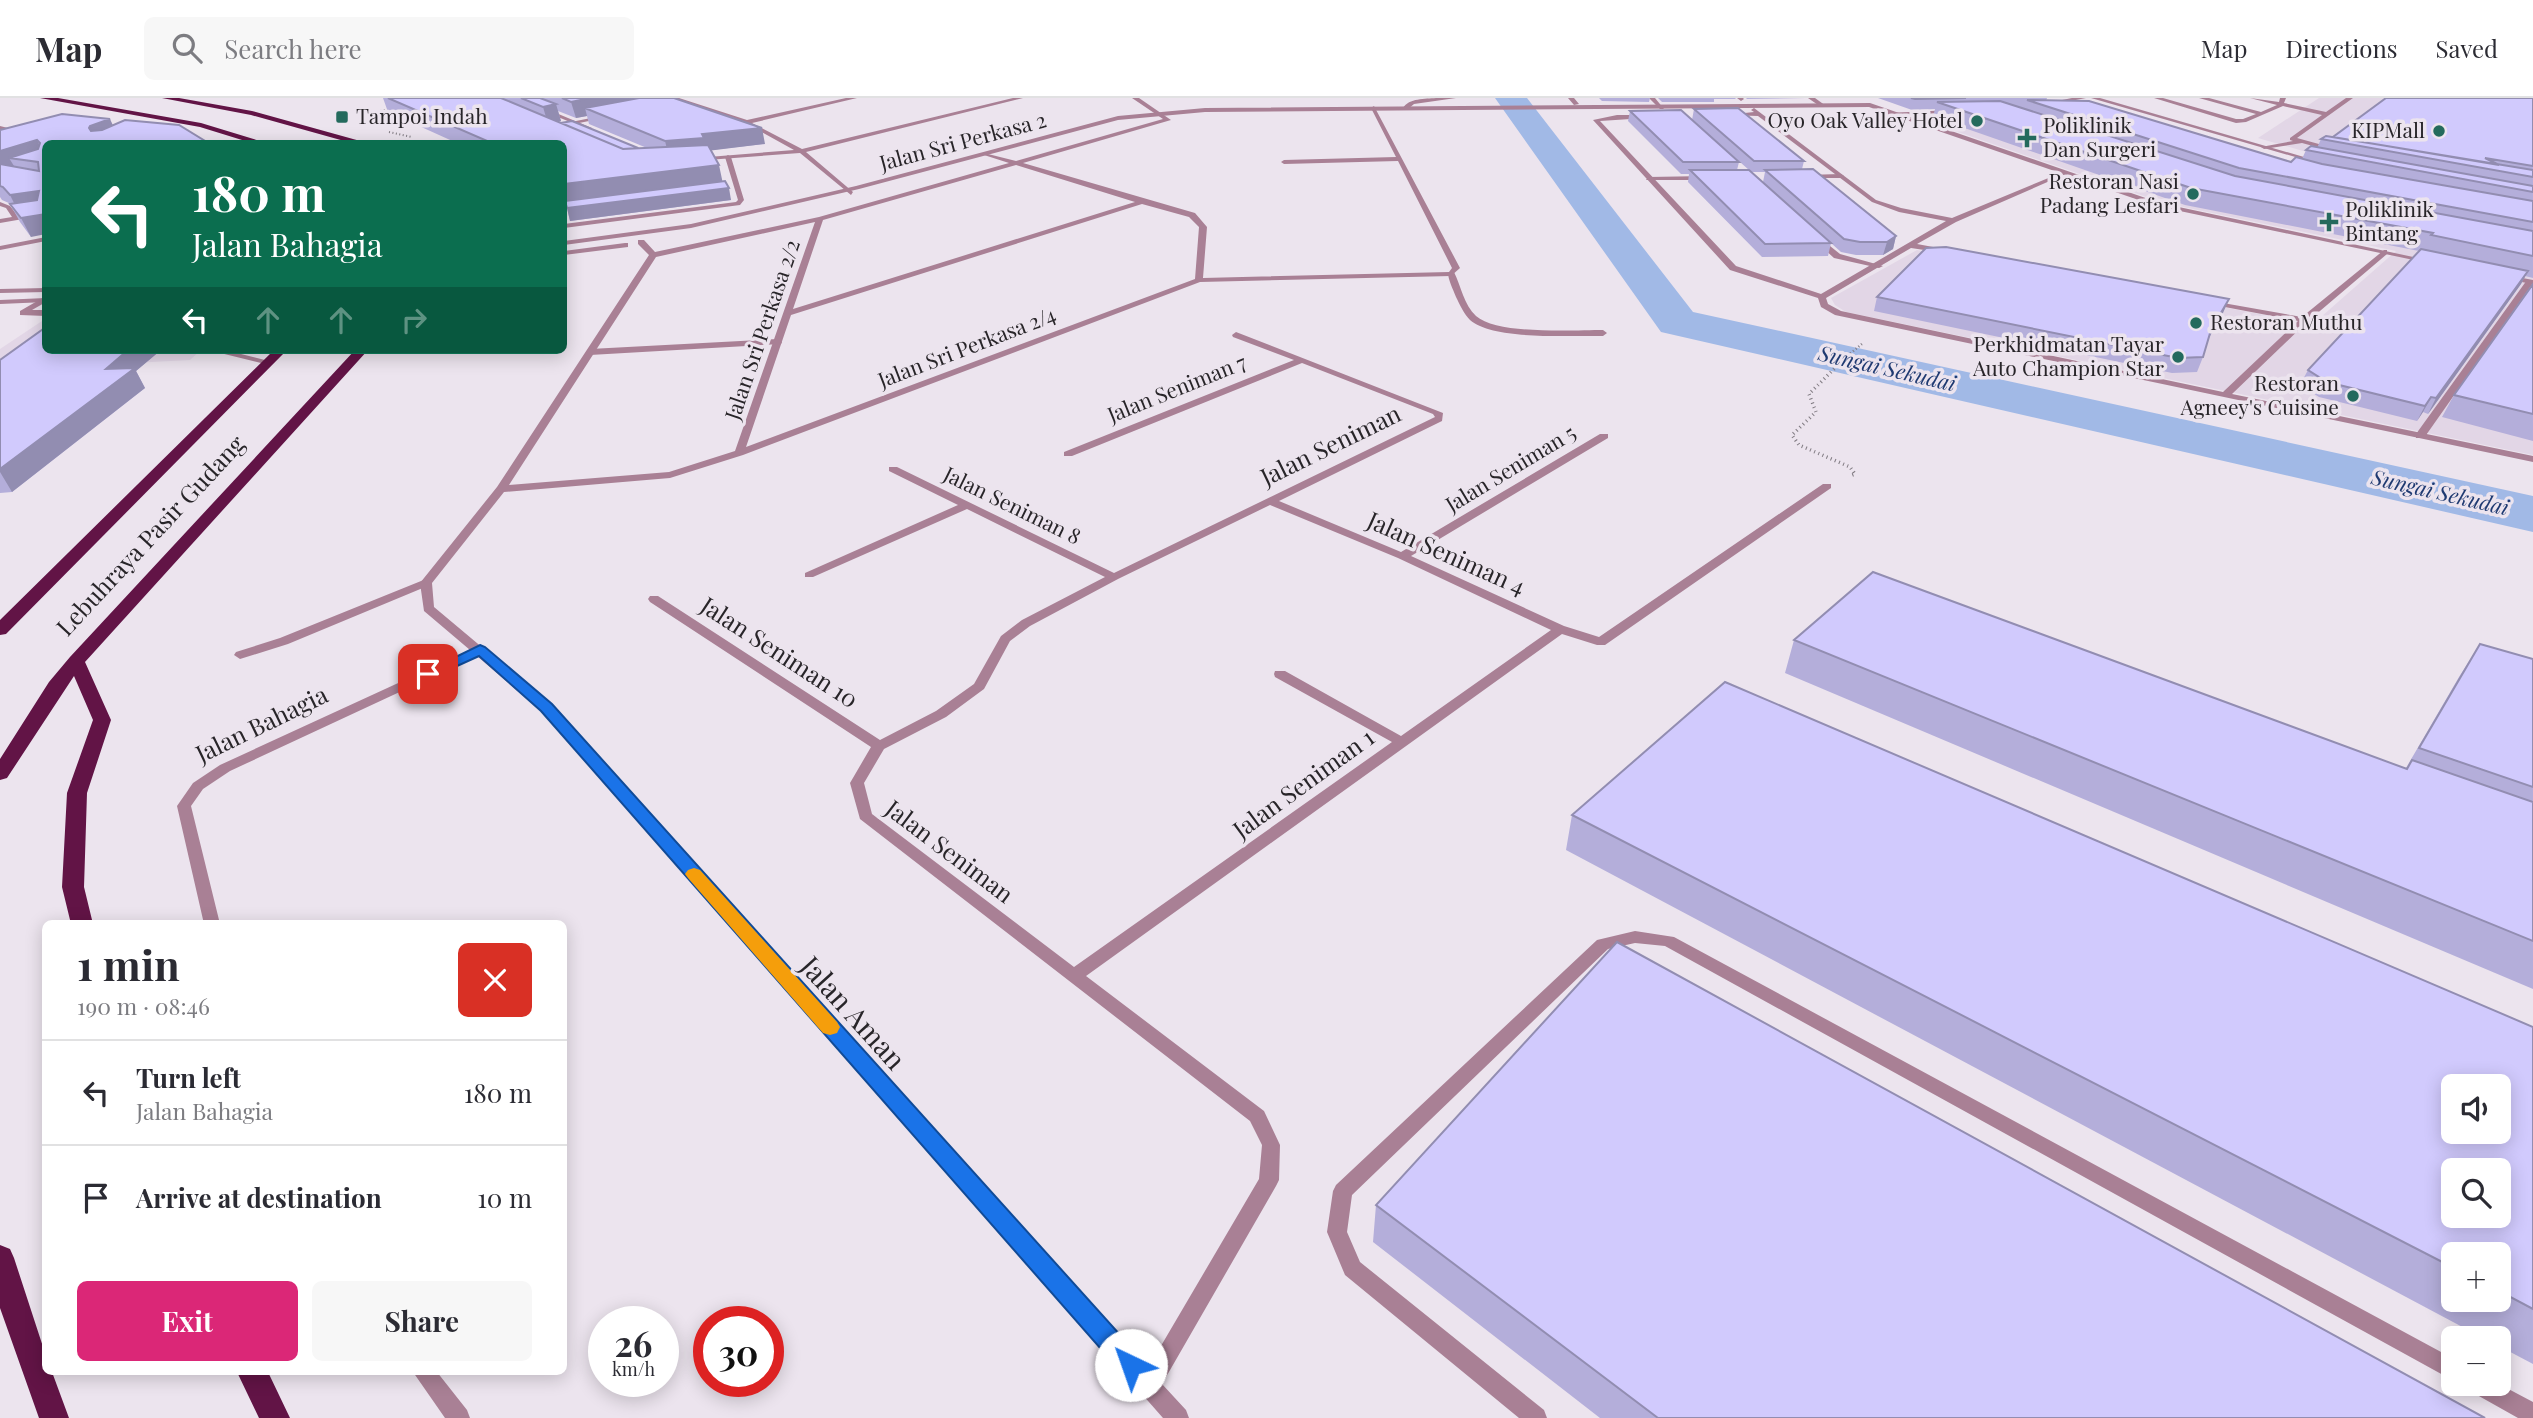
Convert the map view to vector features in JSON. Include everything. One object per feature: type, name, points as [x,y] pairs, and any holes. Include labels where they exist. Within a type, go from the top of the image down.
[{"type":"highway","points":[[44,98],[201,125],[252,140]]},
{"type":"highway","points":[[166,98],[252,113],[352,140]]},
{"type":"highway","name":"Lebuhraya Pasir Gudang","points":[[0,630],[277,354]]},
{"type":"highway","name":"Lebuhraya Pasir Gudang","points":[[0,774],[58,682],[358,354]]},
{"type":"highway","points":[[76,662],[102,720],[77,793],[74,887],[81,920]]},
{"type":"highway","points":[[0,1258],[20,1328],[54,1418]]},
{"type":"highway","points":[[254,1375],[275,1418]]},
{"type":"street","points":[[515,98],[598,132]]},
{"type":"street","points":[[747,122],[853,98]]},
{"type":"street","points":[[682,161],[801,151],[1020,98]]},
{"type":"street","points":[[1135,98],[1157,113]]},
{"type":"street","points":[[1406,108],[1413,102],[1453,98]]},
{"type":"street","points":[[1652,98],[1662,108]]},
{"type":"street","points":[[1811,98],[1823,106]]},
{"type":"street","points":[[2072,108],[2038,106],[2084,98]]},
{"type":"street","points":[[2094,98],[2324,163]]},
{"type":"street","points":[[2157,98],[2236,121],[2244,121],[2282,101]]},
{"type":"street","points":[[2202,98],[2260,113]]},
{"type":"street","points":[[2253,98],[2282,101],[2327,114]]},
{"type":"street","points":[[2337,150],[2292,139],[2350,98]]},
{"type":"street","points":[[670,101],[681,101],[747,122],[801,151],[851,190]]},
{"type":"street","name":"Jalan Sri Perkasa 2","points":[[567,253],[705,232],[1118,118],[1157,113],[1205,110],[1486,108],[1573,103],[1662,108],[1957,105]]},
{"type":"street","points":[[1870,106],[2158,205],[2437,263]]},
{"type":"street","points":[[1750,107],[1884,205],[1953,220]]},
{"type":"street","points":[[1374,108],[1456,268],[1451,274],[1469,313],[1479,323],[1513,331],[1603,333]]},
{"type":"street","points":[[1889,113],[1966,111]]},
{"type":"street","name":"Jalan Sri Perkasa 2/2","points":[[653,255],[820,219],[1168,120],[1157,113]]},
{"type":"street","points":[[554,126],[614,114]]},
{"type":"street","points":[[1721,115],[1760,114]]},
{"type":"street","points":[[1668,116],[1597,120],[1732,268],[1822,297],[1879,266],[1953,220],[2065,173]]},
{"type":"street","points":[[0,128],[17,131],[14,135],[0,139]]},
{"type":"street","points":[[2264,147],[2300,142]]},
{"type":"street","points":[[986,154],[1192,215],[1203,227],[1199,280]]},
{"type":"street","points":[[567,226],[738,204],[741,201],[729,157]]},
{"type":"street","points":[[1284,162],[1399,159]]},
{"type":"street","points":[[1790,177],[1841,176]]},
{"type":"street","points":[[1648,179],[1713,178]]},
{"type":"street","points":[[724,188],[737,187]]},
{"type":"street","name":"Jalan Sri Perkasa 2","points":[[567,243],[691,226],[851,190]]},
{"type":"street","points":[[788,313],[1142,202]]},
{"type":"street","points":[[0,204],[8,207],[16,218]]},
{"type":"street","points":[[0,221],[42,214]]},
{"type":"street","points":[[650,232],[653,216]]},
{"type":"street","name":"Jalan Sri Perkasa 2/2","points":[[739,453],[820,219]]},
{"type":"street","points":[[1808,230],[1837,256],[1879,266]]},
{"type":"street","points":[[0,248],[42,240]]},
{"type":"street","points":[[240,655],[284,641],[426,583],[501,489],[653,255],[641,242]]},
{"type":"street","points":[[1913,246],[1953,254]]},
{"type":"street","points":[[2226,394],[2304,320],[2384,252]]},
{"type":"street","name":"Jalan Sri Perkasa 2/4","points":[[501,489],[670,475],[739,453],[1199,280],[1451,274]]},
{"type":"street","points":[[2420,436],[2531,282],[2503,276]]},
{"type":"street","points":[[0,291],[42,290]]},
{"type":"street","points":[[1822,297],[1824,305],[1838,313],[2533,459]]},
{"type":"street","points":[[0,302],[42,299]]},
{"type":"street","points":[[2196,299],[2304,320]]},
{"type":"street","points":[[42,300],[23,313],[42,313]]},
{"type":"street","name":"Jalan Seniman","points":[[1149,1386],[1269,1180],[1271,1145],[1257,1116],[865,816],[857,783],[879,746],[941,714],[979,686],[1005,639],[1026,623],[1114,577],[1439,419],[1440,415],[1236,335]]},
{"type":"street","points":[[590,352],[778,342]]},
{"type":"street","points":[[231,354],[269,362]]},
{"type":"street","name":"Jalan Seniman 7","points":[[1068,454],[1300,361]]},
{"type":"street","name":"Jalan Seniman 5","points":[[1402,556],[1604,436]]},
{"type":"street","name":"Jalan Seniman 8","points":[[893,469],[1114,577]]},
{"type":"street","name":"Jalan Seniman 4","points":[[1269,501],[1402,556],[1560,629],[1593,641],[1606,641],[1827,486]]},
{"type":"street","points":[[809,575],[967,505]]},
{"type":"street","name":"Jalan Aman","points":[[426,583],[428,608],[546,708],[1178,1418]]},
{"type":"street","name":"Jalan Seniman 10","points":[[654,599],[879,746]]},
{"type":"street","name":"Jalan Seniman 1","points":[[1074,976],[1560,629]]},
{"type":"street","name":"Jalan Bahagia","points":[[211,920],[184,806],[198,786],[225,768],[480,650]]},
{"type":"street","points":[[1280,674],[1401,743]]},
{"type":"street","points":[[1536,1418],[1352,1268],[1338,1232],[1343,1191],[1603,944],[1635,937],[1668,941],[2441,1364]]},
{"type":"street","points":[[426,1375],[458,1418]]},
{"type":"street","points":[[2500,1396],[2533,1414]]},
{"type":"path","points":[[355,117],[393,108]]},
{"type":"path","points":[[380,130],[412,137],[402,139]]},
{"type":"path","points":[[1827,486],[1855,474],[1850,467],[1799,445],[1792,435],[1816,412],[1810,394],[1834,367],[1854,350]]},
{"type":"shaded area","name":"KIPMall","points":[[2319,98],[2533,98],[2533,193],[2303,151],[2258,138]]},
{"type":"shaded area","points":[[2073,110],[2284,172],[2533,218],[2533,455],[1846,312],[1835,305],[1831,298],[1917,250],[2313,324],[2396,251],[2164,203],[1906,114]]},
{"type":"shaded area","points":[[42,321],[42,354],[197,354],[190,360],[0,370],[0,349]]},
{"type":"building","points":[[388,98],[501,98],[623,149],[708,145],[719,165],[567,184],[567,140],[485,140]]},
{"type":"building","points":[[521,98],[540,98],[556,104],[543,107]]},
{"type":"building","points":[[562,98],[590,98],[571,102]]},
{"type":"building","points":[[639,98],[674,98],[762,128],[702,134],[704,138],[665,141],[585,108]]},
{"type":"building","name":"KIPMall","points":[[2386,98],[2533,98],[2533,166],[2485,158],[2499,165],[2333,137]]},
{"type":"building","points":[[2027,100],[2089,101],[2291,162],[2296,157],[2322,164],[2533,201],[2533,222],[2239,168]]},
{"type":"building","points":[[2000,101],[2235,176],[2533,231],[2533,256],[2431,235],[2433,233],[2191,188],[1937,102]]},
{"type":"building","points":[[1738,108],[1804,161],[1754,161],[1694,109]]},
{"type":"building","points":[[1681,110],[1739,162],[1683,162],[1630,111]]},
{"type":"building","points":[[62,114],[110,119],[90,126],[91,131],[102,130],[125,120],[179,125],[203,140],[42,140],[42,215],[21,218],[10,204],[37,200],[39,191],[10,195],[0,186],[0,164],[39,171],[38,162],[9,158],[38,149],[40,143],[37,140],[0,151],[0,130]]},
{"type":"building","points":[[572,121],[638,148],[623,149],[561,123]]},
{"type":"building","points":[[2326,136],[2533,170],[2533,177],[2321,139]]},
{"type":"building","points":[[2311,146],[2533,186],[2533,192],[2306,150]]},
{"type":"building","points":[[1813,169],[1896,236],[1887,242],[1844,239],[1765,170]]},
{"type":"building","points":[[1690,170],[1749,170],[1831,243],[1765,244]]},
{"type":"building","points":[[725,181],[729,188],[567,208],[567,201]]},
{"type":"building","points":[[1946,247],[2229,299],[2211,330],[2203,357],[2178,358],[1877,297],[1926,248]]},
{"type":"building","points":[[2421,249],[2528,271],[2436,398],[2431,397],[2425,406],[2327,382],[2308,370]]},
{"type":"building","points":[[2533,284],[2533,414],[2454,395]]},
{"type":"building","points":[[42,330],[42,354],[123,354],[106,369],[135,368],[0,469],[0,360]]},
{"type":"building","points":[[1873,572],[2407,769],[2412,760],[2533,802],[2533,941],[1794,640]]},
{"type":"building","points":[[2480,644],[2533,659],[2533,787],[2419,748]]},
{"type":"building","points":[[1725,682],[2533,1027],[2533,1309],[2511,1297],[2511,1242],[2441,1242],[2441,1261],[1572,815]]},
{"type":"building","points":[[1617,942],[2485,1418],[1658,1418],[1376,1205]]},
{"type":"waterway","name":"Sungai Sekudai","points":[[1511,98],[1677,322],[2533,514]]},
{"type":"slow traffic","points":[[694,874],[830,1027]]},
{"type":"place","name":"Tampoi Indah","points":[[342,117]]},
{"type":"place","name":"Oyo Oak Valley Hotel","points":[[1977,121]]},
{"type":"place","name":"KIPMall","points":[[2439,131]]},
{"type":"place","name":"Poliklinik Dan Surgeri","points":[[2027,138]]},
{"type":"place","name":"Restoran Nasi Padang Lesfari","points":[[2193,194]]},
{"type":"place","name":"Poliklinik Bintang","points":[[2329,222]]},
{"type":"place","name":"Restoran Muthu","points":[[2196,323]]},
{"type":"place","name":"Perkhidmatan Tayar Auto Champion Star","points":[[2178,357]]},
{"type":"place","name":"Restoran Agneey's Cuisine","points":[[2353,396]]},
{"type":"route","points":[[428,674],[480,650],[546,708],[1131,1365]]}]
